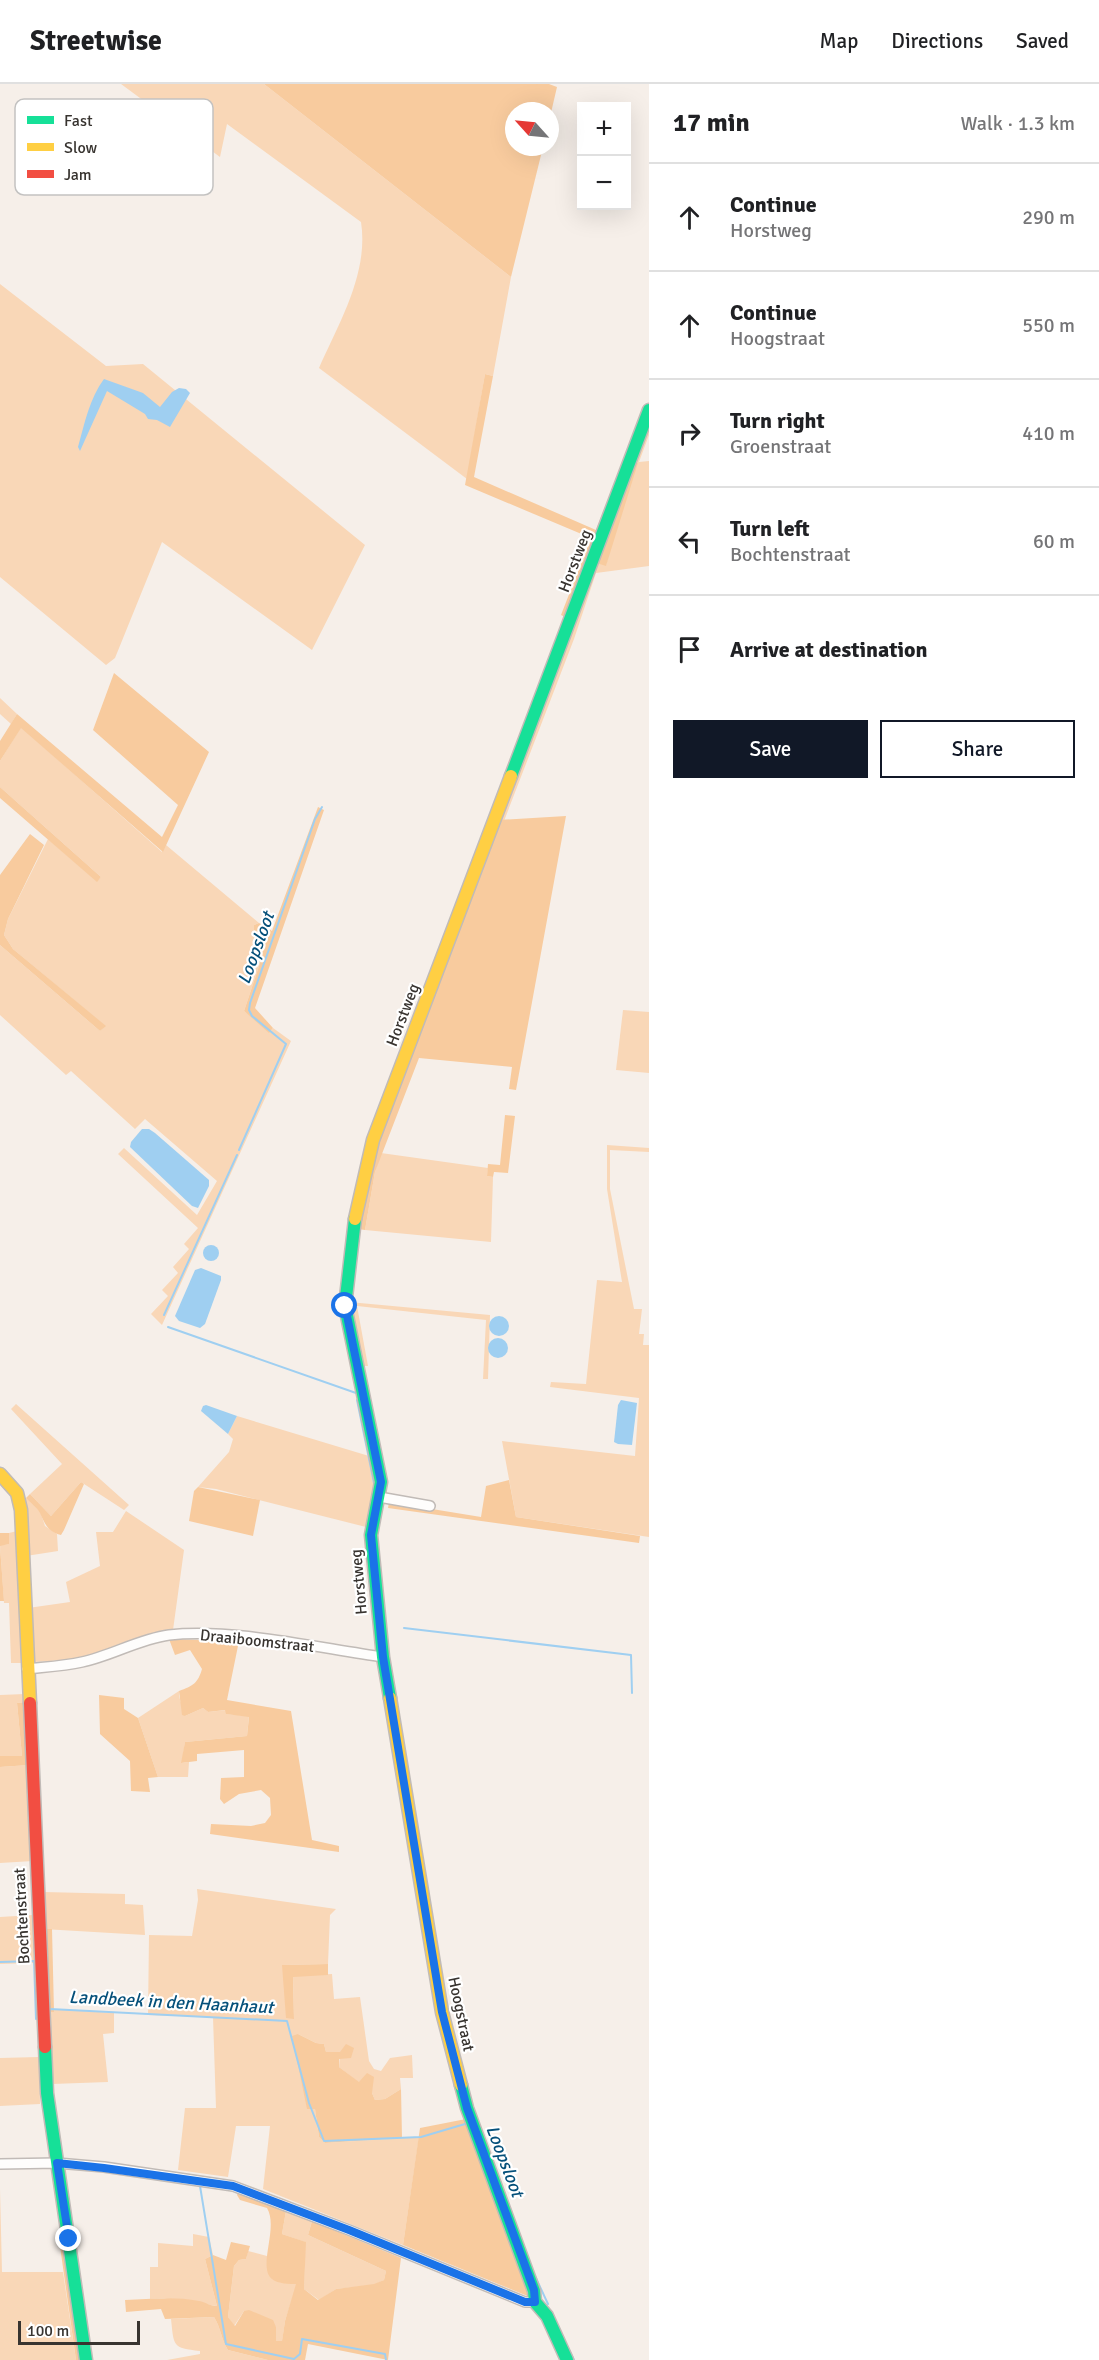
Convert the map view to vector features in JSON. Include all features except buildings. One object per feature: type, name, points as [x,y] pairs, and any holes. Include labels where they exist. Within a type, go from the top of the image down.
[{"type":"street","name":"Horstweg","points":[[383,1657],[371,1535],[381,1482],[345,1306],[363,1178],[384,1111],[649,410]]},
{"type":"street","name":"Bochtenstraat","points":[[0,1474],[17,1493],[21,1510],[47,2093],[86,2360]]},
{"type":"street","points":[[379,1497],[430,1506]]},
{"type":"street","name":"Draaiboomstraat","points":[[27,1668],[84,1662],[129,1646],[180,1634],[237,1636],[383,1657]]},
{"type":"street","name":"Hoogstraat","points":[[383,1657],[442,2012],[467,2108],[534,2290],[535,2302],[547,2316],[567,2360]]},
{"type":"street","points":[[0,2164],[57,2163],[233,2186],[349,2230],[525,2302],[535,2302]]},
{"type":"shaded area","points":[[121,84],[264,84],[511,277],[493,376],[485,374],[467,479],[319,368],[343,315],[356,279],[361,260],[361,222],[227,124],[220,157],[213,152],[213,99],[141,99]]},
{"type":"shaded area","points":[[264,84],[549,84],[557,87],[554,102],[505,102],[505,156],[541,156],[511,277]]},
{"type":"shaded area","points":[[0,284],[106,366],[143,364],[365,545],[312,650],[162,542],[115,658],[106,665],[0,577]]},
{"type":"shaded area","points":[[485,374],[493,376],[474,477],[596,530],[624,458],[638,463],[606,566],[587,560],[567,618],[561,615],[591,538],[465,485]]},
{"type":"shaded area","points":[[649,419],[649,435],[639,462],[649,461],[649,566],[596,573],[574,639],[504,821],[498,820],[595,562],[606,565],[633,461]]},
{"type":"shaded area","points":[[114,673],[209,752],[163,852],[21,728],[0,761],[0,741],[17,714],[162,837],[178,805],[93,730]]},
{"type":"shaded area","points":[[0,698],[17,714],[11,724],[0,714]]},
{"type":"shaded area","points":[[21,727],[162,852],[166,845],[259,923],[254,925],[254,930],[264,942],[262,957],[244,1011],[270,1032],[273,1028],[291,1041],[162,1325],[151,1314],[168,1296],[162,1290],[178,1273],[173,1267],[189,1249],[184,1244],[198,1228],[118,1154],[124,1148],[197,1215],[217,1181],[145,1119],[135,1129],[71,1071],[66,1075],[0,1015],[0,945],[100,1031],[105,1026],[13,949],[4,935],[8,919],[48,839],[97,881],[101,877],[0,787],[0,761]]},
{"type":"shaded area","points":[[0,787],[101,877],[97,882],[0,798]]},
{"type":"shaded area","points":[[318,807],[324,810],[255,1008],[273,1028],[269,1033],[244,1011],[262,957],[264,942],[254,930],[254,925],[259,923],[272,931]]},
{"type":"shaded area","points":[[566,816],[516,1090],[509,1089],[512,1067],[419,1058],[375,1172],[365,1230],[358,1229],[368,1170],[498,820]]},
{"type":"shaded area","points":[[30,834],[44,845],[8,919],[4,935],[13,949],[106,1026],[100,1031],[0,945],[0,875]]},
{"type":"shaded area","points":[[623,1010],[649,1012],[649,1073],[616,1070]]},
{"type":"shaded area","points":[[505,1115],[515,1116],[508,1173],[494,1172],[493,1177],[487,1176],[488,1164],[500,1165]]},
{"type":"shaded area","points":[[607,1145],[649,1148],[649,1152],[610,1150],[610,1189],[634,1309],[642,1309],[639,1334],[644,1334],[643,1345],[649,1345],[649,1537],[516,1517],[502,1441],[635,1456],[639,1398],[550,1387],[551,1382],[586,1384],[597,1280],[622,1282],[607,1189]]},
{"type":"shaded area","points":[[381,1153],[488,1168],[487,1176],[493,1177],[491,1242],[365,1230],[375,1172]]},
{"type":"shaded area","points":[[349,1302],[490,1315],[488,1379],[483,1379],[486,1320],[357,1306],[368,1366],[362,1366]]},
{"type":"shaded area","points":[[16,1404],[129,1505],[124,1510],[81,1482],[51,1516],[30,1494],[62,1464],[11,1409]]},
{"type":"shaded area","points":[[237,1416],[369,1456],[376,1481],[366,1527],[216,1489],[198,1487],[229,1452],[233,1439],[228,1434]]},
{"type":"shaded area","points":[[509,1480],[516,1517],[640,1536],[639,1543],[388,1508],[389,1502],[481,1517],[486,1486]]},
{"type":"shaded area","points":[[81,1482],[84,1484],[61,1535],[50,1530],[39,1511],[26,1498],[30,1494],[51,1516]]},
{"type":"shaded area","points":[[198,1487],[260,1500],[253,1536],[189,1521],[194,1491]]},
{"type":"shaded area","points":[[26,1498],[40,1511],[45,1526],[57,1534],[58,1551],[26,1556],[22,1499]]},
{"type":"shaded area","points":[[126,1511],[184,1550],[173,1630],[82,1659],[33,1662],[28,1608],[70,1602],[66,1582],[100,1566],[96,1532],[113,1532]]},
{"type":"shaded area","points":[[17,1531],[23,1663],[11,1663],[9,1603],[4,1603],[0,1545],[9,1544],[9,1533]]},
{"type":"shaded area","points":[[0,1533],[9,1533],[9,1544],[0,1546]]},
{"type":"shaded area","points":[[0,1546],[4,1601],[0,1601]]},
{"type":"shaded area","points":[[169,1639],[239,1641],[227,1700],[291,1711],[312,1840],[339,1846],[339,1852],[210,1834],[211,1824],[251,1826],[265,1823],[271,1815],[270,1798],[261,1790],[239,1794],[224,1804],[220,1799],[221,1778],[244,1777],[244,1750],[197,1754],[197,1761],[181,1763],[185,1742],[247,1736],[249,1717],[226,1714],[225,1710],[208,1712],[203,1708],[185,1716],[182,1715],[179,1691],[194,1683],[199,1678],[202,1669],[190,1650],[175,1655]]},
{"type":"shaded area","points":[[179,1691],[185,1716],[203,1708],[208,1712],[226,1710],[226,1714],[249,1716],[247,1736],[185,1742],[182,1763],[189,1762],[188,1777],[158,1777],[138,1718]]},
{"type":"shaded area","points":[[25,1694],[26,1702],[17,1703],[22,1756],[0,1756],[0,1695]]},
{"type":"shaded area","points":[[99,1695],[124,1698],[124,1709],[138,1718],[158,1777],[148,1778],[150,1792],[131,1791],[130,1761],[100,1734]]},
{"type":"shaded area","points":[[26,1702],[29,1765],[0,1767],[0,1756],[22,1756],[17,1703]]},
{"type":"shaded area","points":[[29,1765],[33,1861],[0,1863],[0,1767]]},
{"type":"shaded area","points":[[197,1889],[336,1909],[330,1915],[328,1964],[283,1965],[287,2018],[294,2018],[293,1976],[332,1974],[334,1999],[360,1997],[369,2061],[374,2069],[381,2071],[390,2058],[412,2055],[413,2078],[400,2078],[401,2089],[385,2099],[375,2100],[372,2093],[339,2067],[340,2052],[326,2052],[324,2044],[316,2043],[298,2034],[308,2109],[315,2109],[319,2137],[325,2143],[419,2137],[403,2245],[263,2189],[270,2126],[236,2126],[228,2177],[178,2170],[185,2108],[216,2108],[213,2017],[148,2015],[149,1935],[192,1936],[198,1900]]},
{"type":"shaded area","points":[[44,1892],[125,1894],[125,1904],[143,1905],[145,1935],[43,1929]]},
{"type":"shaded area","points":[[33,1915],[36,1963],[0,1964],[0,1917]]},
{"type":"shaded area","points":[[43,1929],[52,1929],[54,2012],[46,2012]]},
{"type":"shaded area","points":[[328,1964],[328,1975],[293,1977],[294,2019],[286,2018],[282,1965]]},
{"type":"shaded area","points":[[54,2009],[114,2013],[114,2033],[103,2034],[108,2082],[52,2084],[46,2012],[53,2012]]},
{"type":"shaded area","points":[[298,2034],[316,2043],[324,2044],[326,2052],[340,2052],[346,2044],[354,2048],[351,2058],[339,2059],[339,2067],[359,2082],[367,2073],[374,2077],[372,2093],[375,2100],[385,2099],[401,2089],[402,2138],[325,2143],[319,2137],[315,2109],[307,2109],[292,2036]]},
{"type":"shaded area","points":[[39,2057],[40,2104],[0,2106],[0,2058]]},
{"type":"shaded area","points":[[466,2119],[530,2297],[403,2245],[420,2128]]},
{"type":"shaded area","points":[[0,2189],[2,2272],[63,2272],[76,2360],[0,2360]]},
{"type":"shaded area","points":[[238,2191],[286,2211],[282,2234],[306,2242],[304,2289],[318,2300],[336,2289],[374,2284],[384,2280],[386,2271],[308,2235],[312,2221],[401,2258],[388,2360],[308,2344],[305,2360],[268,2360],[228,2350],[214,2317],[165,2319],[161,2309],[126,2312],[125,2300],[181,2299],[217,2306],[205,2259],[213,2255],[226,2260],[231,2242],[250,2246],[246,2259],[239,2260],[234,2266],[228,2317],[235,2326],[244,2311],[249,2310],[273,2320],[276,2327],[276,2341],[282,2341],[285,2321],[296,2284],[277,2282],[268,2273],[270,2216],[267,2208],[240,2200],[237,2195]]},
{"type":"shaded area","points":[[286,2211],[312,2221],[308,2235],[386,2271],[384,2280],[374,2285],[336,2289],[319,2300],[304,2289],[305,2242],[282,2234]]},
{"type":"shaded area","points":[[63,2231],[82,2360],[76,2360],[58,2232]]},
{"type":"shaded area","points":[[193,2234],[209,2237],[213,2255],[205,2259],[217,2306],[164,2298],[150,2299],[150,2267],[158,2267],[158,2243],[193,2246]]},
{"type":"shaded area","points":[[248,2251],[267,2256],[267,2266],[279,2282],[297,2284],[285,2321],[282,2342],[276,2341],[276,2327],[244,2311],[234,2326],[228,2317],[234,2266],[239,2260],[246,2259]]},
{"type":"shaded area","points":[[214,2317],[228,2350],[268,2360],[167,2360],[200,2354],[200,2351],[184,2349],[176,2344],[171,2319]]},
{"type":"water","points":[[104,379],[143,393],[160,407],[172,392],[179,388],[186,389],[190,393],[170,427],[157,420],[148,419],[145,414],[107,391],[80,451],[78,447],[88,412]]},
{"type":"water","points":[[142,1129],[149,1129],[155,1133],[209,1180],[209,1186],[198,1208],[192,1206],[130,1147],[131,1142]]},
{"type":"water","points":[[211,1245],[219,1253],[211,1261],[203,1253]]},
{"type":"water","points":[[201,1268],[221,1276],[221,1280],[205,1324],[200,1328],[179,1321],[175,1316],[195,1270]]},
{"type":"water","points":[[499,1316],[506,1319],[509,1326],[506,1333],[499,1336],[492,1333],[489,1326],[492,1319]]},
{"type":"water","points":[[498,1338],[505,1341],[508,1348],[505,1355],[498,1358],[491,1355],[488,1348],[491,1341]]},
{"type":"water","points":[[621,1400],[637,1403],[632,1445],[614,1442],[618,1405]]},
{"type":"water","points":[[206,1405],[237,1416],[228,1434],[201,1411]]},
{"type":"waterway","name":"Loopsloot","points":[[239,1150],[286,1044],[252,1016],[249,1010],[250,1003],[315,819],[322,807]]},
{"type":"waterway","name":"Loopsloot","points":[[164,1315],[237,1155]]},
{"type":"waterway","name":"Loopsloot","points":[[168,1327],[356,1393]]},
{"type":"waterway","name":"Loopsloot","points":[[357,1400],[375,1488]]},
{"type":"waterway","points":[[404,1628],[631,1655],[632,1693]]},
{"type":"waterway","name":"Landbeek in den Haanhaut","points":[[0,1962],[34,1961],[36,2019]]},
{"type":"waterway","name":"Landbeek in den Haanhaut","points":[[50,2022],[50,2009],[287,2021],[309,2103],[324,2141],[421,2137],[465,2124]]},
{"type":"waterway","name":"Landbeek in den Haanhaut","points":[[200,2186],[226,2344],[294,2359],[300,2354],[302,2339],[385,2354],[386,2360]]},
{"type":"waterway","name":"Loopsloot","points":[[535,2276],[548,2304]]},
{"type":"waterway","name":"Loopsloot","points":[[568,2348],[574,2360]]},
{"type":"traffic: fast","points":[[511,776],[649,410]]},
{"type":"traffic: fast","points":[[355,1219],[345,1306],[381,1482],[371,1535],[383,1657],[390,1698]]},
{"type":"traffic: fast","points":[[45,2047],[47,2093],[86,2360]]},
{"type":"traffic: fast","points":[[461,2085],[467,2108],[534,2291],[535,2302],[547,2316],[567,2360]]},
{"type":"traffic: slow","points":[[355,1219],[373,1140],[511,776]]},
{"type":"traffic: slow","points":[[0,1474],[17,1493],[21,1510],[30,1703]]},
{"type":"traffic: slow","points":[[390,1698],[442,2012],[461,2085]]},
{"type":"traffic: jam","points":[[30,1703],[45,2047]]},
{"type":"route","points":[[69,2239],[57,2163],[233,2186],[349,2230],[525,2302],[535,2302],[534,2290],[467,2108],[442,2012],[383,1657],[371,1535],[381,1482],[345,1306]]}]
